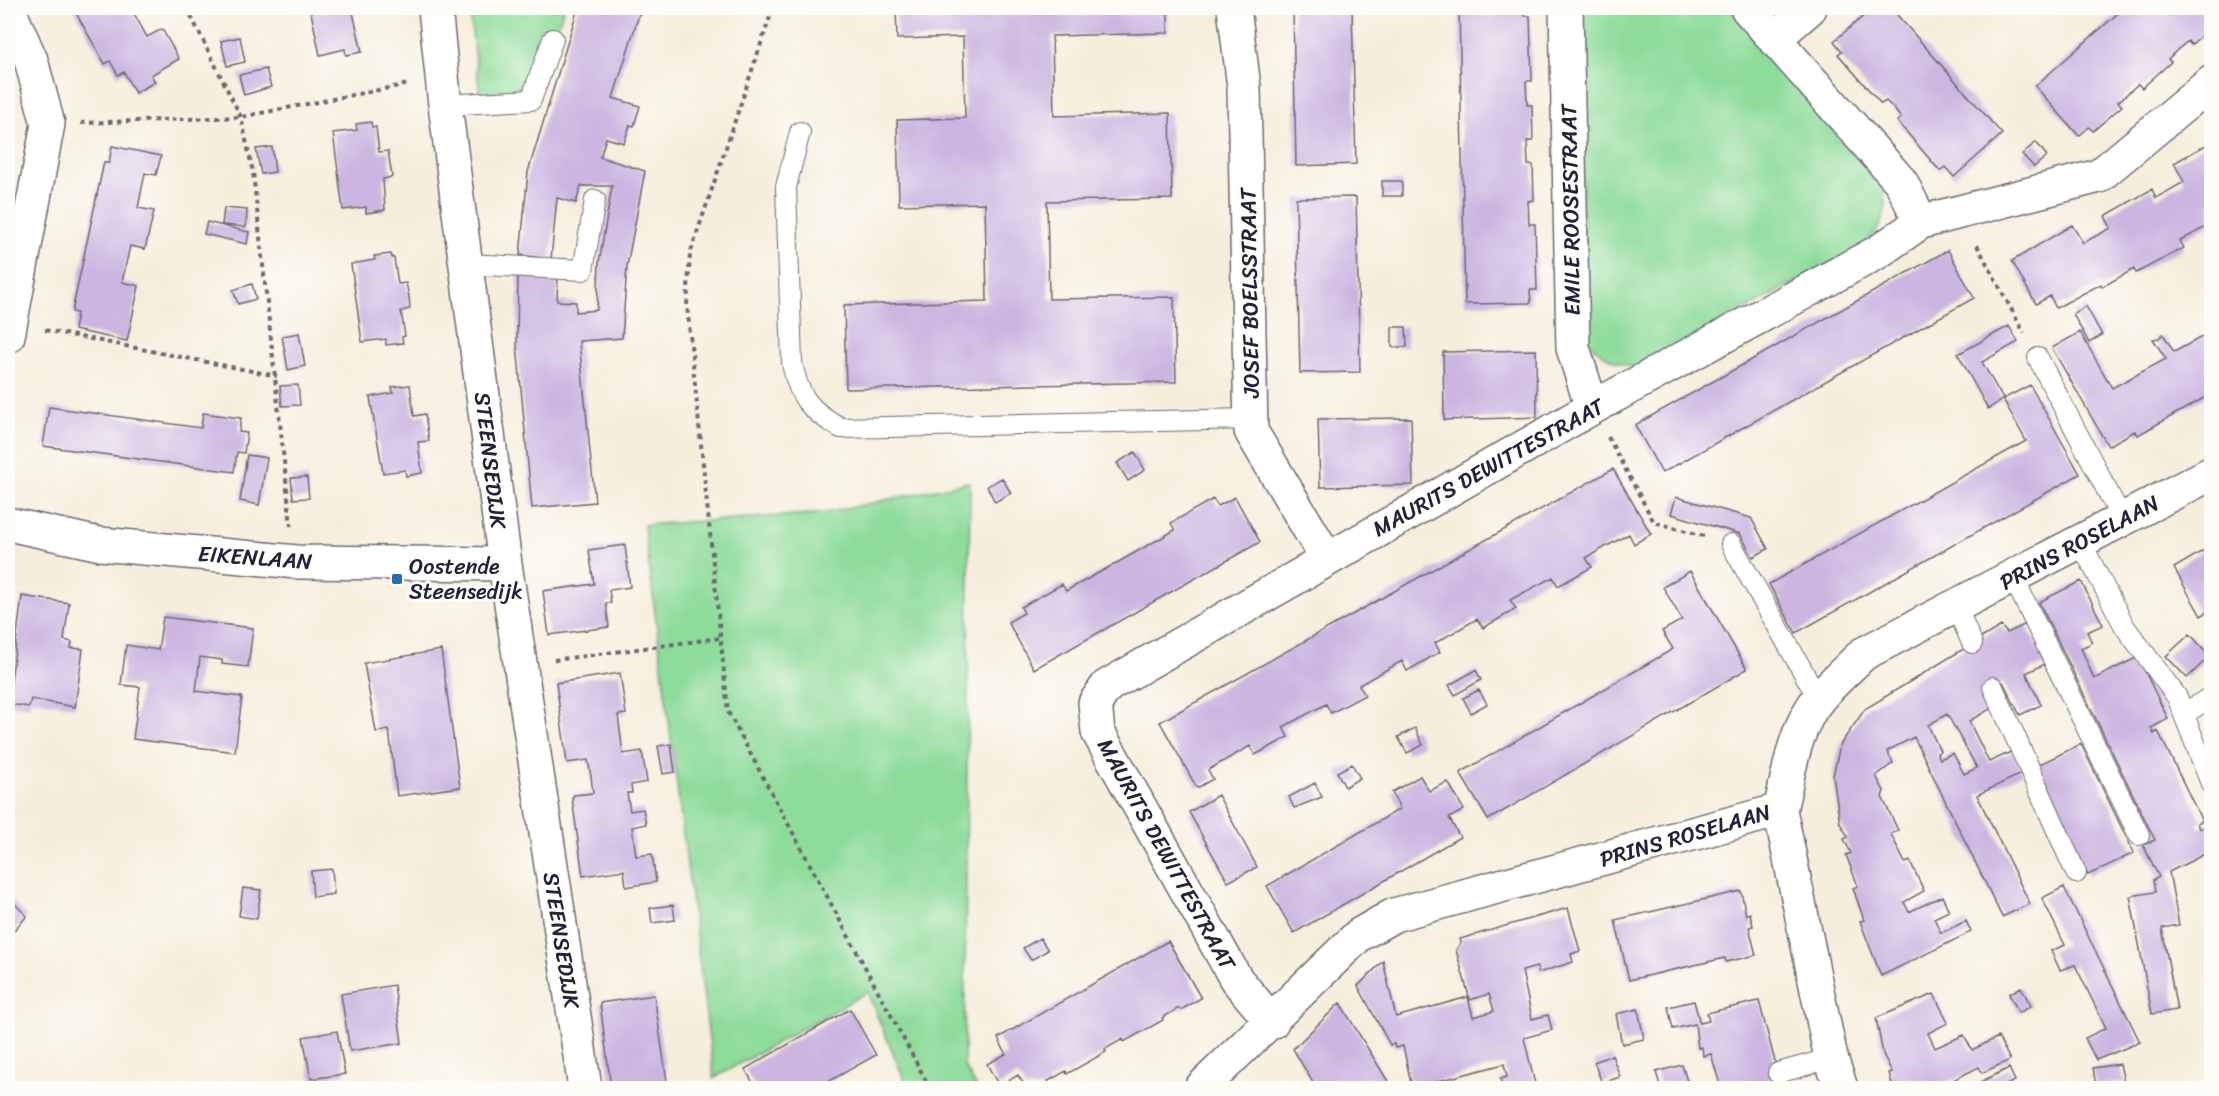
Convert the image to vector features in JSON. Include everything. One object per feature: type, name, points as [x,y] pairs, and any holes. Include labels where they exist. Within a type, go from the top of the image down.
[{"type":"street","points":[[8,8],[31,60],[48,124],[8,327]]},
{"type":"street","name":"STEENSEDIJK","points":[[435,8],[505,564],[585,1089]]},
{"type":"street","name":"JOSEF BOELSSTRAAT","points":[[1234,8],[1244,87],[1251,431],[1326,559]]},
{"type":"street","name":"EMILE ROOSESTRAAT","points":[[1566,8],[1573,348],[1592,408]]},
{"type":"street","points":[[1747,8],[1901,182],[1921,222]]},
{"type":"street","points":[[1774,39],[1810,8]]},
{"type":"street","name":"MAURITS DEWITTESTRAAT","points":[[1272,1022],[1236,979],[1098,732],[1095,703],[1107,686],[1592,408],[1878,252],[1921,222],[2099,176],[2211,82]]},
{"type":"street","name":"PRINS ROSELAAN","points":[[1201,1089],[1359,936],[1394,915],[1780,810],[1794,753],[1804,725],[1818,698],[1863,654],[2211,473]]},
{"type":"street","name":"EIKENLAAN","points":[[8,524],[100,544],[297,562],[505,564]]},
{"type":"street","points":[[1780,810],[1836,1073]]},
{"type":"lane","points":[[444,91],[531,100],[553,39]]},
{"type":"lane","points":[[800,132],[786,187],[792,362],[796,384],[807,403],[823,418],[841,428],[1251,419]]},
{"type":"lane","points":[[466,264],[582,270],[595,200]]},
{"type":"lane","points":[[2038,358],[2122,519]]},
{"type":"lane","points":[[2080,541],[2126,627],[2177,697],[2211,786]]},
{"type":"lane","points":[[1731,544],[1818,698]]},
{"type":"lane","points":[[2013,577],[2139,835]]},
{"type":"lane","points":[[1956,606],[1972,643]]},
{"type":"lane","points":[[1993,687],[2076,873]]},
{"type":"lane","points":[[2184,714],[2211,696]]},
{"type":"lane","points":[[1778,1074],[1836,1073]]},
{"type":"path","points":[[187,8],[241,117],[253,172],[289,518],[297,562]]},
{"type":"path","points":[[774,8],[690,254],[687,305],[729,712],[930,1089]]},
{"type":"path","points":[[48,124],[241,117],[444,91]]},
{"type":"path","points":[[1959,213],[2038,358]]},
{"type":"path","points":[[8,327],[276,376]]},
{"type":"path","points":[[1592,408],[1654,522],[1731,544]]},
{"type":"path","points":[[520,665],[720,638]]},
{"type":"green space","points":[[469,8],[564,8],[557,29],[546,26],[530,80],[516,89],[480,95]]},
{"type":"green space","points":[[1578,8],[1729,8],[1883,189],[1884,213],[1871,239],[1865,245],[1636,368],[1614,361],[1597,350],[1586,339]]},
{"type":"green space","points":[[970,482],[964,1066],[977,1088],[908,1088],[867,992],[714,1078],[644,525],[825,513]]},
{"type":"building","points":[[73,8],[131,8],[147,37],[162,29],[179,59],[151,75],[155,82],[135,93],[124,72],[118,75],[110,61],[105,64]]},
{"type":"building","points":[[310,8],[352,8],[362,52],[346,55],[345,49],[320,55]]},
{"type":"building","points":[[578,8],[641,8],[613,98],[640,106],[634,126],[630,125],[624,143],[606,138],[600,157],[645,171],[627,266],[622,338],[579,341],[595,502],[532,508],[517,345],[518,273],[558,275],[557,301],[576,302],[576,312],[597,310],[599,263],[612,186],[581,186],[576,203],[557,198],[551,259],[520,255],[528,172]]},
{"type":"building","points":[[896,8],[1168,8],[1168,33],[1052,36],[1054,116],[1170,113],[1172,199],[1047,201],[1049,299],[1174,297],[1176,382],[846,389],[844,305],[987,301],[985,203],[899,205],[897,120],[965,118],[963,37],[897,39]]},
{"type":"building","points":[[1293,8],[1352,8],[1356,164],[1296,166]]},
{"type":"building","points":[[1459,8],[1525,8],[1525,16],[1530,16],[1532,81],[1526,81],[1527,105],[1532,105],[1533,141],[1527,141],[1528,165],[1533,165],[1534,200],[1528,201],[1529,224],[1535,224],[1537,290],[1530,290],[1531,303],[1465,304]]},
{"type":"building","points":[[1873,8],[1891,8],[2002,134],[1954,177],[1945,167],[1940,171],[1897,121],[1901,118],[1894,109],[1886,101],[1881,104],[1838,54],[1842,51],[1834,41]]},
{"type":"building","points":[[2124,8],[2211,8],[2211,27],[2191,45],[2188,41],[2177,50],[2168,59],[2171,62],[2142,88],[2138,84],[2118,102],[2122,106],[2093,131],[2089,127],[2079,136],[2035,86]]},
{"type":"building","points":[[240,37],[245,62],[227,66],[221,41]]},
{"type":"building","points":[[266,69],[271,87],[244,95],[239,75]]},
{"type":"building","points":[[371,122],[372,127],[376,127],[379,152],[388,151],[392,177],[383,179],[385,210],[366,213],[366,207],[343,210],[333,133],[357,130],[356,124]]},
{"type":"building","points":[[2036,142],[2047,156],[2034,167],[2022,154]]},
{"type":"building","points":[[2211,142],[2211,217],[2208,219],[2211,224],[2180,241],[2184,248],[2136,273],[2134,269],[2056,308],[2050,296],[2036,304],[2012,261],[2072,225],[2083,243],[2111,228],[2105,216],[2152,189],[2156,198],[2184,182],[2174,163]]},
{"type":"building","points":[[112,146],[161,156],[156,175],[145,173],[138,208],[154,211],[145,249],[130,246],[122,282],[139,286],[127,341],[74,330],[77,313],[72,312],[104,162],[109,163]]},
{"type":"building","points":[[272,147],[275,172],[261,174],[256,149]]},
{"type":"building","points":[[1382,181],[1402,181],[1402,196],[1382,196]]},
{"type":"building","points":[[1356,197],[1360,372],[1300,373],[1296,198]]},
{"type":"building","points":[[224,208],[247,210],[246,227],[222,225]]},
{"type":"building","points":[[207,222],[249,232],[247,244],[204,234]]},
{"type":"building","points":[[1948,250],[1974,298],[1662,473],[1635,425]]},
{"type":"building","points":[[391,254],[394,258],[398,284],[406,283],[409,296],[410,309],[401,311],[405,336],[402,337],[403,343],[386,345],[386,339],[362,342],[351,264],[375,260],[374,256]]},
{"type":"building","points":[[252,284],[256,299],[238,304],[233,290]]},
{"type":"building","points":[[2086,306],[2102,335],[2089,343],[2073,314]]},
{"type":"building","points":[[2009,326],[2018,342],[1982,362],[2003,399],[1988,409],[1958,354]]},
{"type":"building","points":[[1392,327],[1406,327],[1407,347],[1392,347]]},
{"type":"building","points":[[2080,332],[2112,388],[2166,359],[2153,339],[2163,334],[2174,352],[2211,332],[2211,394],[2138,435],[2135,431],[2108,446],[2052,348]]},
{"type":"building","points":[[299,333],[305,366],[288,370],[282,336]]},
{"type":"building","points":[[1536,350],[1537,417],[1444,420],[1443,352]]},
{"type":"building","points":[[298,385],[300,405],[282,406],[280,386]]},
{"type":"building","points":[[410,385],[414,416],[425,414],[429,441],[418,442],[422,473],[406,476],[405,470],[383,473],[370,397],[393,393],[392,387]]},
{"type":"building","points":[[2030,385],[2080,474],[1796,633],[1769,584],[2026,441],[2003,399]]},
{"type":"building","points":[[49,407],[201,428],[203,413],[241,418],[239,432],[247,433],[244,453],[237,452],[234,472],[43,446]]},
{"type":"building","points":[[1411,418],[1413,485],[1320,487],[1318,419]]},
{"type":"building","points":[[1135,452],[1145,470],[1128,481],[1117,463]]},
{"type":"building","points":[[247,455],[267,458],[259,505],[240,501]]},
{"type":"building","points":[[1613,469],[1651,534],[1634,544],[1629,534],[1586,558],[1592,567],[1558,586],[1553,577],[1510,600],[1516,609],[1483,628],[1477,619],[1435,643],[1440,652],[1407,671],[1402,661],[1359,685],[1365,695],[1331,713],[1326,704],[1283,727],[1288,737],[1255,755],[1250,746],[1208,770],[1213,779],[1197,788],[1160,722]]},
{"type":"building","points":[[307,477],[309,498],[293,499],[291,478]]},
{"type":"building","points":[[1002,478],[1011,493],[995,502],[987,486]]},
{"type":"building","points":[[1235,497],[1260,542],[1034,669],[1008,622],[1024,613],[1021,607],[1062,584],[1066,591],[1122,560],[1175,530],[1171,523],[1213,499],[1218,506]]},
{"type":"building","points":[[1676,497],[1751,518],[1768,549],[1753,557],[1740,534],[1671,514]]},
{"type":"building","points":[[625,545],[630,587],[609,590],[611,603],[606,603],[609,627],[549,635],[543,591],[594,584],[589,550]]},
{"type":"building","points":[[2211,546],[2211,610],[2201,616],[2174,568]]},
{"type":"building","points":[[1690,571],[1747,669],[1488,820],[1460,773],[1673,649],[1662,631],[1682,620],[1663,587]]},
{"type":"building","points":[[2081,581],[2103,625],[2087,632],[2092,643],[2081,648],[2094,679],[2138,657],[2168,719],[2151,728],[2154,734],[2158,731],[2202,821],[2197,823],[2199,829],[2211,823],[2211,851],[2169,872],[2179,925],[2162,928],[2177,1010],[2152,1014],[2130,896],[2155,892],[2153,880],[2159,877],[2143,845],[2155,840],[2039,602]]},
{"type":"building","points":[[22,596],[69,603],[64,640],[72,642],[71,648],[83,649],[75,707],[31,699],[29,707],[8,704]]},
{"type":"building","points":[[163,617],[253,628],[248,667],[222,664],[222,660],[200,657],[196,691],[242,697],[235,752],[133,739],[140,687],[121,685],[126,645],[158,650]]},
{"type":"building","points":[[2026,624],[2045,664],[2026,673],[2041,705],[2020,715],[2003,682],[1985,692],[1992,708],[1969,721],[1989,762],[2013,751],[2023,773],[1977,795],[2030,904],[2002,917],[1914,737],[1887,751],[1893,763],[1876,776],[1884,791],[1882,797],[1898,830],[1891,834],[1905,863],[1910,861],[1924,891],[1904,902],[1909,912],[1942,896],[1949,911],[1934,918],[1941,933],[1966,921],[1971,932],[1881,976],[1860,921],[1864,920],[1853,888],[1858,886],[1846,855],[1851,853],[1844,839],[1848,837],[1840,823],[1833,776],[1840,745],[1865,709],[2001,626],[2007,633]],"holes":[[[1947,714],[1977,768],[1964,774],[1953,753],[1940,759],[1937,753],[1940,751],[1928,725]]]},
{"type":"building","points":[[2190,634],[2210,656],[2187,678],[2166,656]]},
{"type":"building","points":[[441,650],[460,787],[397,796],[389,730],[376,732],[364,663]]},
{"type":"building","points":[[1476,670],[1481,680],[1455,695],[1449,685]]},
{"type":"building","points":[[620,673],[626,714],[618,715],[623,754],[642,751],[647,782],[631,785],[632,793],[627,793],[630,811],[643,809],[646,824],[632,827],[636,856],[652,854],[656,882],[626,887],[624,870],[583,876],[572,798],[574,795],[593,793],[591,776],[588,760],[567,763],[556,683]]},
{"type":"building","points":[[1479,690],[1487,704],[1471,713],[1463,698]]},
{"type":"building","points":[[1415,728],[1423,745],[1407,753],[1398,737]]},
{"type":"building","points":[[671,744],[675,772],[663,774],[658,746]]},
{"type":"building","points":[[2081,744],[2134,853],[2088,875],[2038,765]]},
{"type":"building","points":[[1352,764],[1360,778],[1345,787],[1337,772]]},
{"type":"building","points":[[1420,776],[1429,791],[1448,782],[1464,810],[1449,818],[1460,837],[1294,933],[1267,886],[1400,809],[1392,792]]},
{"type":"building","points":[[1315,783],[1322,797],[1294,808],[1289,797]]},
{"type":"building","points":[[1218,795],[1257,867],[1228,882],[1189,812]]},
{"type":"building","points":[[332,869],[334,894],[313,897],[311,871]]},
{"type":"building","points":[[2064,887],[2140,1042],[2096,1060],[2085,1038],[2106,1028],[2075,965],[2060,970],[2051,951],[2065,945],[2042,898]]},
{"type":"building","points":[[243,888],[261,890],[257,919],[239,916]]},
{"type":"building","points":[[1741,891],[1746,915],[1750,913],[1753,926],[1749,927],[1756,955],[1726,962],[1725,958],[1629,980],[1615,920]]},
{"type":"building","points":[[8,897],[27,916],[8,937]]},
{"type":"building","points":[[673,905],[675,920],[652,923],[650,908]]},
{"type":"building","points":[[1568,908],[1580,951],[1571,954],[1573,962],[1538,973],[1537,967],[1522,971],[1532,1019],[1548,1015],[1552,1030],[1524,1038],[1536,1088],[1503,1088],[1500,1079],[1507,1077],[1504,1064],[1412,1088],[1403,1046],[1395,1048],[1394,1044],[1390,1045],[1358,986],[1383,961],[1396,1017],[1468,997],[1473,1017],[1494,1011],[1489,994],[1470,1000],[1456,950],[1461,942],[1460,939]]},
{"type":"building","points":[[1040,938],[1048,950],[1031,960],[1023,948]]},
{"type":"building","points":[[1168,941],[1201,998],[1181,1010],[1179,1008],[1124,1042],[1123,1039],[1105,1049],[1106,1052],[1067,1074],[1066,1071],[1048,1081],[1049,1084],[1041,1088],[1026,1088],[1018,1075],[999,1086],[987,1064],[1006,1054],[998,1038]]},
{"type":"building","points":[[394,985],[402,1043],[350,1051],[341,994]]},
{"type":"building","points":[[2021,987],[2031,1006],[2019,1013],[2009,994]]},
{"type":"building","points":[[1934,994],[1948,1023],[1928,1033],[1935,1048],[1964,1035],[1972,1050],[1998,1037],[2010,1060],[1982,1073],[1979,1067],[1941,1086],[1942,1088],[1893,1088],[1889,1073],[1892,1072],[1883,1054],[1876,1018]]},
{"type":"building","points":[[654,995],[668,1088],[611,1088],[600,1003]]},
{"type":"building","points":[[1694,1001],[1700,1023],[1709,1021],[1707,1013],[1759,1001],[1782,1088],[1721,1088],[1711,1054],[1703,1056],[1702,1047],[1698,1048],[1695,1024],[1673,1029],[1668,1007]]},
{"type":"building","points":[[1340,1003],[1389,1083],[1380,1088],[1316,1088],[1293,1049]]},
{"type":"building","points":[[850,1009],[876,1055],[817,1088],[756,1088],[745,1069]]},
{"type":"building","points":[[1638,1009],[1644,1039],[1622,1044],[1616,1014]]},
{"type":"building","points":[[337,1031],[345,1074],[311,1079],[303,1037]]},
{"type":"building","points":[[1612,1055],[1620,1077],[1602,1083],[1594,1062]]},
{"type":"building","points":[[2120,1064],[2124,1082],[2096,1086],[2093,1068]]},
{"type":"building","points":[[1682,1065],[1687,1081],[1661,1088],[1656,1072]]},
{"type":"building","points":[[2009,1068],[2015,1081],[2000,1088],[1968,1088]]},
{"type":"place","name":"Oostende Steensedijk","points":[[397,579]]}]
